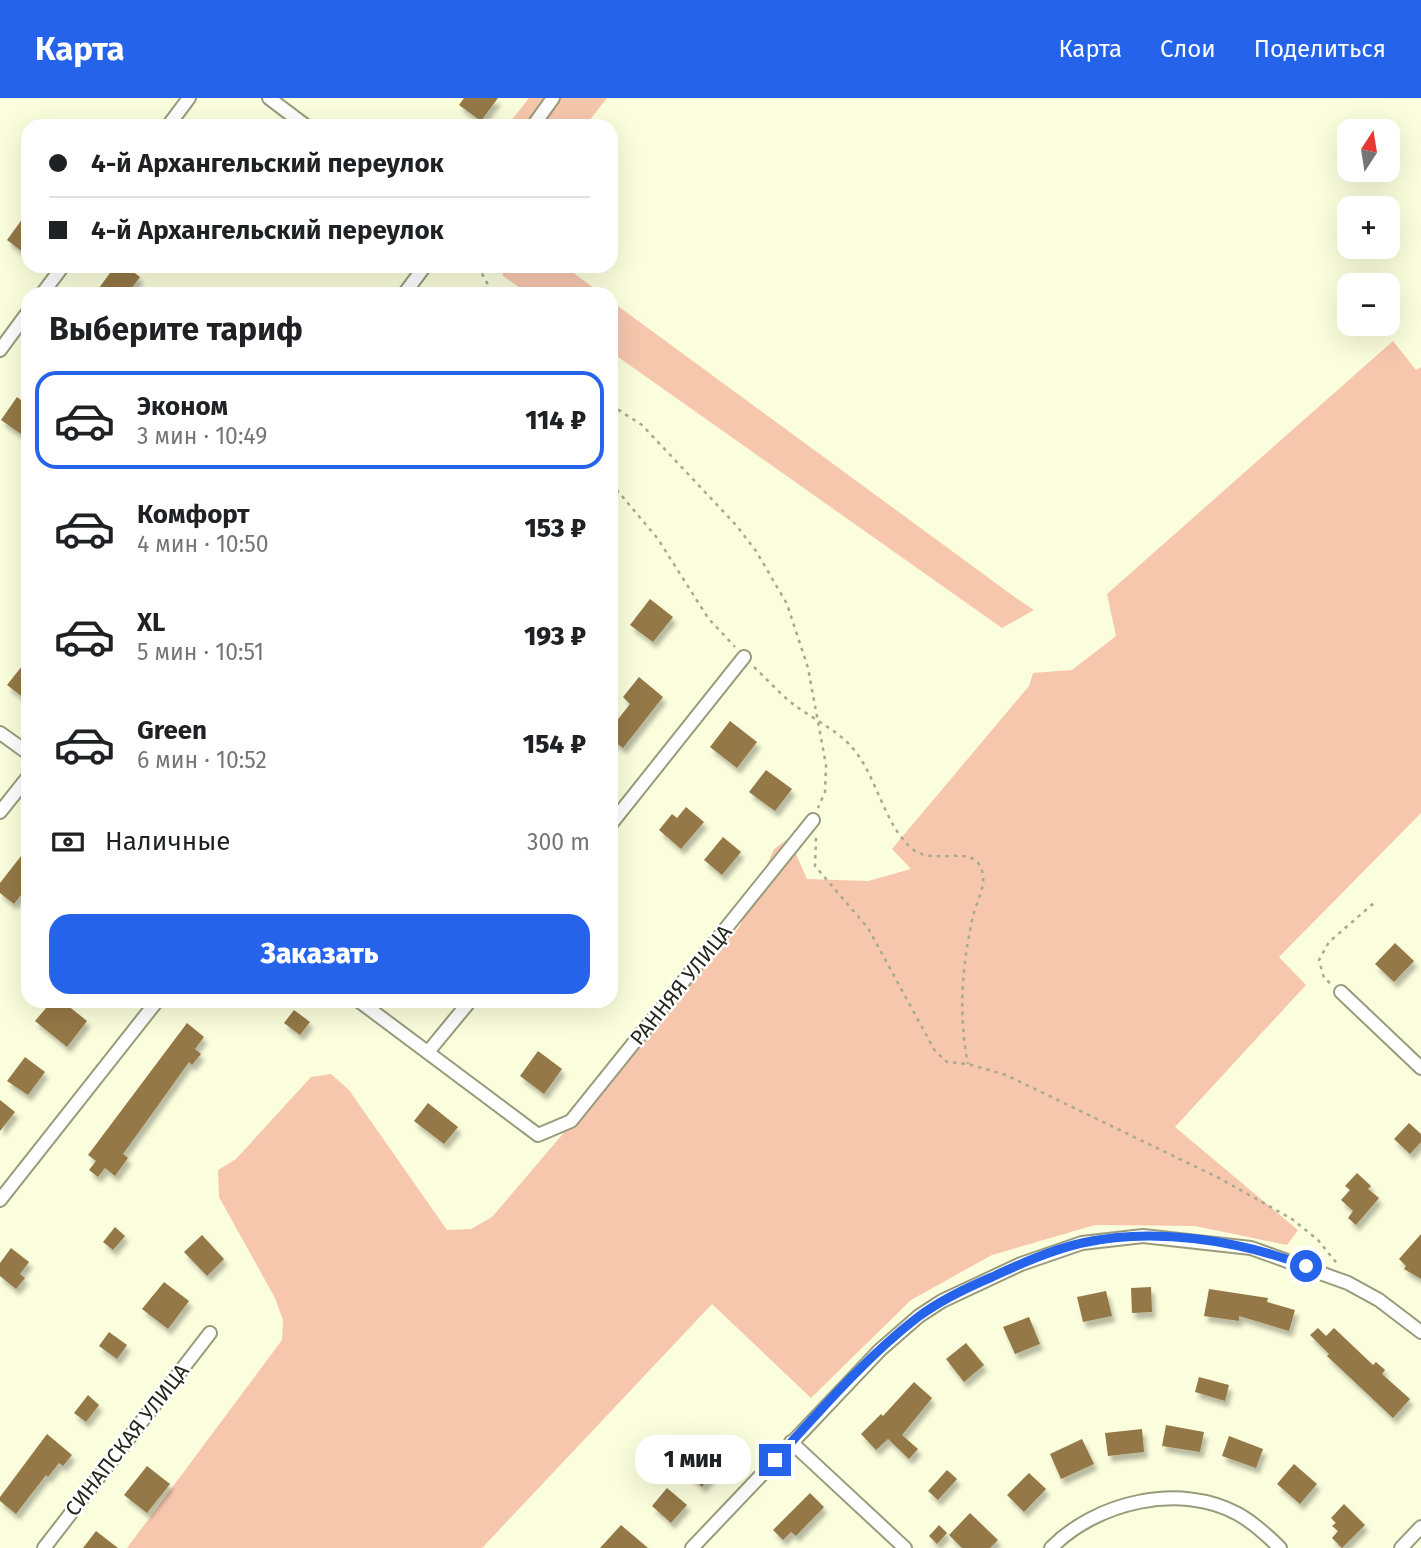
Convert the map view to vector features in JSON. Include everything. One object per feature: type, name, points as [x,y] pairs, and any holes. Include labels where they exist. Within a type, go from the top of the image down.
[{"type":"street","points":[[173,119],[189,98]]},
{"type":"street","points":[[269,98],[297,119]]},
{"type":"street","points":[[538,119],[553,98]]},
{"type":"street","points":[[0,349],[21,321]]},
{"type":"street","points":[[618,815],[744,657]]},
{"type":"street","points":[[0,733],[21,748]]},
{"type":"street","points":[[0,812],[21,785]]},
{"type":"street","name":"РАННЯЯ УЛИЦА","points":[[428,1052],[538,1135],[571,1121],[813,820]]},
{"type":"street","points":[[1341,992],[1421,1069]]},
{"type":"street","points":[[0,1200],[151,1008]]},
{"type":"street","points":[[368,1008],[428,1052],[464,1008]]},
{"type":"street","points":[[692,1548],[880,1350],[919,1316],[942,1300],[1010,1268],[1082,1243],[1143,1236],[1214,1242],[1285,1258],[1348,1283],[1379,1300],[1421,1332]]},
{"type":"street","name":"СИНАПСКАЯ УЛИЦА","points":[[44,1548],[210,1333]]},
{"type":"street","points":[[791,1442],[905,1548]]},
{"type":"street","points":[[1051,1548],[1087,1520],[1116,1507],[1144,1500],[1173,1498],[1236,1512],[1258,1526],[1280,1548]]},
{"type":"street","points":[[1401,1548],[1421,1527]]},
{"type":"path","points":[[618,410],[642,425],[756,551],[794,621],[808,668],[826,765],[825,792],[813,820],[815,866],[868,928],[934,1051],[947,1062],[968,1064],[1006,1075],[1219,1178],[1292,1219],[1318,1240],[1348,1283]]},
{"type":"path","points":[[618,491],[658,539],[708,618],[789,701],[849,744],[869,773],[907,845],[933,859],[965,855],[975,859],[984,879],[973,916],[962,989],[960,1027],[968,1064]]},
{"type":"path","points":[[1341,992],[1324,978],[1319,960],[1329,942],[1374,903]]},
{"type":"shaded area","points":[[529,98],[607,98],[590,119],[512,119]]},
{"type":"shaded area","points":[[502,273],[574,273],[592,287],[519,287]]},
{"type":"shaded area","points":[[618,306],[1034,610],[1002,628],[618,357]]},
{"type":"shaded area","points":[[1393,341],[1416,370],[1421,367],[1421,813],[1279,957],[1306,985],[1175,1127],[1298,1230],[1287,1245],[1195,1226],[1095,1225],[992,1255],[911,1300],[811,1398],[712,1304],[482,1548],[127,1548],[282,1340],[283,1320],[275,1298],[219,1197],[218,1170],[236,1159],[311,1077],[331,1074],[349,1090],[447,1230],[471,1229],[492,1217],[740,926],[774,849],[789,838],[807,879],[868,881],[911,869],[892,849],[1029,686],[1033,673],[1072,670],[1116,636],[1107,594]]},
{"type":"building","points":[[464,98],[498,98],[482,119],[478,119],[459,105]]},
{"type":"building","points":[[21,221],[21,251],[7,240]]},
{"type":"building","points":[[110,273],[135,273],[140,277],[132,287],[100,287]]},
{"type":"building","points":[[17,397],[21,400],[21,434],[1,420]]},
{"type":"building","points":[[650,599],[673,617],[653,642],[630,625]]},
{"type":"building","points":[[21,667],[21,696],[7,685]]},
{"type":"building","points":[[639,677],[663,697],[623,748],[618,744],[618,719],[630,704],[623,697]]},
{"type":"building","points":[[730,721],[757,742],[737,768],[710,747]]},
{"type":"building","points":[[766,770],[792,789],[775,811],[749,792]]},
{"type":"building","points":[[686,807],[704,822],[681,849],[659,830],[672,814],[677,818]]},
{"type":"building","points":[[723,837],[741,852],[722,875],[704,860]]},
{"type":"building","points":[[21,856],[21,895],[14,904],[0,893],[0,883]]},
{"type":"building","points":[[1395,943],[1414,961],[1394,982],[1375,964]]},
{"type":"building","points":[[46,1008],[71,1008],[87,1021],[67,1047],[35,1021]]},
{"type":"building","points":[[294,1010],[310,1022],[300,1035],[284,1023]]},
{"type":"building","points":[[187,1023],[204,1037],[195,1049],[201,1054],[192,1065],[189,1062],[123,1154],[128,1158],[115,1176],[105,1168],[98,1177],[89,1170],[96,1161],[88,1155]]},
{"type":"building","points":[[538,1051],[562,1069],[544,1094],[520,1076]]},
{"type":"building","points":[[25,1057],[45,1072],[28,1095],[7,1081]]},
{"type":"building","points":[[0,1100],[15,1112],[0,1131]]},
{"type":"building","points":[[428,1103],[458,1127],[444,1144],[414,1121]]},
{"type":"building","points":[[1409,1123],[1421,1134],[1421,1142],[1410,1154],[1394,1139]]},
{"type":"building","points":[[1357,1173],[1371,1186],[1368,1189],[1379,1198],[1356,1225],[1348,1218],[1353,1211],[1341,1200],[1350,1190],[1345,1186]]},
{"type":"building","points":[[115,1227],[125,1236],[113,1250],[103,1242]]},
{"type":"building","points":[[1421,1234],[1421,1279],[1404,1269],[1406,1266],[1399,1259]]},
{"type":"building","points":[[202,1235],[224,1259],[207,1276],[184,1252]]},
{"type":"building","points":[[11,1248],[29,1262],[20,1274],[25,1278],[16,1289],[0,1276],[0,1263]]},
{"type":"building","points":[[164,1282],[189,1301],[168,1329],[142,1309]]},
{"type":"building","points":[[1151,1287],[1152,1312],[1132,1313],[1131,1288]]},
{"type":"building","points":[[1209,1289],[1268,1298],[1267,1302],[1295,1310],[1289,1331],[1239,1316],[1239,1321],[1204,1316]]},
{"type":"building","points":[[1106,1291],[1112,1316],[1083,1322],[1077,1297]]},
{"type":"building","points":[[1029,1317],[1040,1344],[1015,1354],[1003,1327]]},
{"type":"building","points":[[1318,1328],[1326,1336],[1334,1328],[1373,1365],[1376,1362],[1385,1370],[1382,1374],[1410,1399],[1393,1418],[1327,1356],[1329,1354],[1310,1335]]},
{"type":"building","points":[[109,1332],[127,1345],[117,1359],[99,1346]]},
{"type":"building","points":[[966,1343],[984,1365],[964,1382],[946,1359]]},
{"type":"building","points":[[1199,1377],[1229,1385],[1225,1401],[1195,1392]]},
{"type":"building","points":[[914,1382],[932,1398],[902,1435],[918,1449],[909,1459],[888,1439],[876,1450],[861,1434],[881,1414],[883,1416]]},
{"type":"building","points":[[88,1395],[99,1405],[86,1422],[74,1413]]},
{"type":"building","points":[[1166,1425],[1204,1432],[1200,1452],[1162,1446]]},
{"type":"building","points":[[1142,1429],[1144,1452],[1108,1456],[1105,1433]]},
{"type":"building","points":[[47,1434],[72,1455],[63,1466],[59,1463],[48,1477],[46,1475],[16,1514],[0,1501],[0,1497]]},
{"type":"building","points":[[1229,1436],[1263,1449],[1256,1468],[1222,1456]]},
{"type":"building","points":[[1082,1439],[1094,1464],[1061,1479],[1050,1454]]},
{"type":"building","points":[[684,1450],[712,1476],[702,1487],[674,1461]]},
{"type":"building","points":[[1294,1464],[1317,1484],[1300,1504],[1277,1484]]},
{"type":"building","points":[[147,1466],[170,1484],[147,1513],[124,1495]]},
{"type":"building","points":[[947,1470],[957,1479],[938,1500],[928,1491]]},
{"type":"building","points":[[1029,1473],[1046,1489],[1024,1512],[1007,1495]]},
{"type":"building","points":[[667,1488],[687,1505],[671,1523],[652,1506]]},
{"type":"building","points":[[810,1493],[824,1507],[796,1536],[791,1532],[783,1540],[773,1530]]},
{"type":"building","points":[[1344,1504],[1365,1525],[1342,1548],[1332,1538],[1338,1531],[1332,1526],[1336,1523],[1331,1518]]},
{"type":"building","points":[[970,1513],[998,1540],[990,1548],[962,1548],[949,1535]]},
{"type":"building","points":[[621,1525],[648,1548],[600,1548]]},
{"type":"building","points":[[939,1525],[947,1533],[937,1544],[929,1536]]},
{"type":"building","points":[[96,1531],[118,1548],[83,1548]]},
{"type":"route","points":[[775,1460],[880,1350],[919,1316],[942,1300],[1021,1264],[1082,1243],[1143,1236],[1251,1248],[1306,1266]]}]
